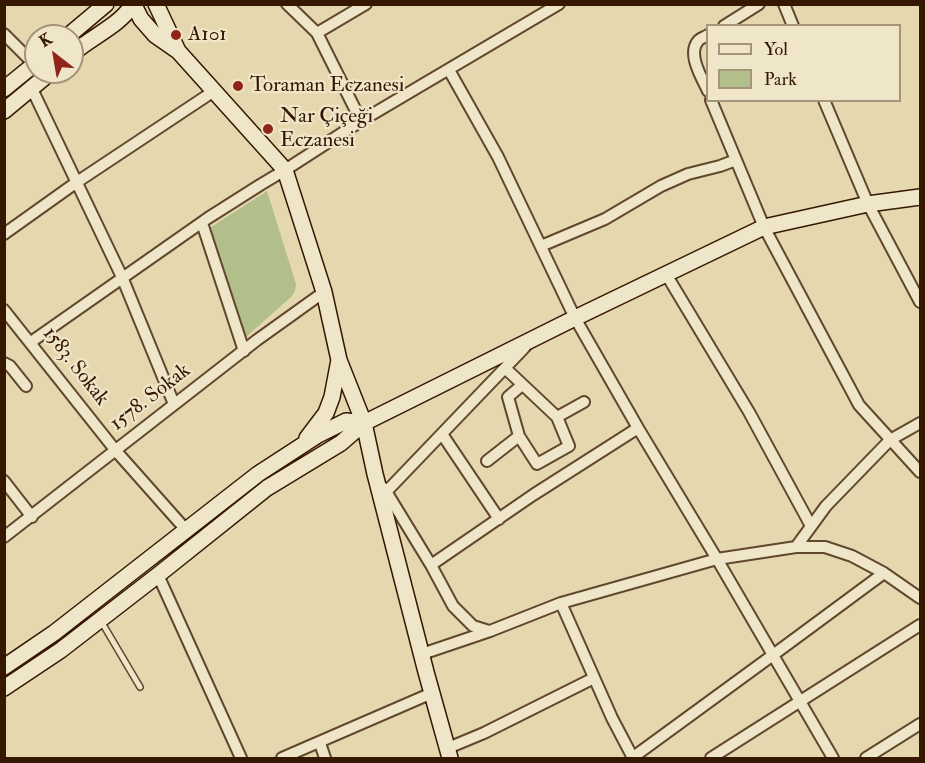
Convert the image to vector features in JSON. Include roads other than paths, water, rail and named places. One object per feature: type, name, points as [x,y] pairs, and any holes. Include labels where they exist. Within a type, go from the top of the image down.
[{"type":"street","points":[[82,24],[106,4]]},
{"type":"street","points":[[287,4],[317,33],[361,121]]},
{"type":"street","points":[[317,33],[366,4]]},
{"type":"street","points":[[31,342],[122,277],[260,185],[361,121],[559,4]]},
{"type":"street","points":[[727,24],[759,4]]},
{"type":"street","points":[[784,4],[792,24]]},
{"type":"street","points":[[139,6],[141,19],[155,35],[178,51]]},
{"type":"street","points":[[139,6],[285,170],[324,292],[339,360],[364,423],[375,474],[449,754],[484,733],[594,678]]},
{"type":"street","points":[[84,45],[139,6]]},
{"type":"street","points":[[4,34],[24,53]]},
{"type":"street","points":[[706,36],[698,41],[694,50],[695,60],[706,86]]},
{"type":"street","points":[[449,70],[498,157],[575,318],[833,759]]},
{"type":"street","points":[[4,89],[24,73]]},
{"type":"street","points":[[4,111],[38,84]]},
{"type":"street","points":[[32,89],[122,277],[174,404]]},
{"type":"street","points":[[4,234],[77,182],[214,91]]},
{"type":"street","points":[[712,102],[764,227],[859,405],[921,472]]},
{"type":"street","points":[[825,102],[868,204],[921,302]]},
{"type":"street","points":[[541,246],[605,219],[661,186],[688,174],[736,160]]},
{"type":"street","points":[[4,688],[61,650],[267,488],[341,443],[364,423],[764,227],[868,204],[921,197]]},
{"type":"street","points":[[202,223],[244,351]]},
{"type":"street","points":[[666,274],[749,412],[811,526]]},
{"type":"street","name":"1578. Sokak","points":[[4,537],[298,309],[324,292]]},
{"type":"street","name":"1583. Sokak","points":[[4,310],[116,451],[186,531]]},
{"type":"street","points":[[386,492],[531,340]]},
{"type":"street","points":[[300,447],[326,413],[332,397],[339,360]]},
{"type":"street","points":[[4,363],[10,366],[26,386]]},
{"type":"street","points":[[504,369],[522,385],[557,417],[568,446],[537,464],[519,436],[508,397],[522,385]]},
{"type":"street","points":[[557,417],[584,402]]},
{"type":"street","points":[[4,668],[54,633],[258,474],[318,435],[346,421],[364,423]]},
{"type":"street","points":[[796,547],[826,506],[890,440],[921,423]]},
{"type":"street","points":[[431,565],[638,428]]},
{"type":"street","points":[[442,434],[499,519]]},
{"type":"street","points":[[487,462],[519,436]]},
{"type":"street","points":[[375,474],[431,565],[453,606],[473,626],[490,631]]},
{"type":"street","points":[[4,481],[32,517]]},
{"type":"street","points":[[422,654],[490,631],[561,603],[717,559],[796,547],[825,548],[852,556],[884,573],[921,598]]},
{"type":"street","points":[[561,603],[632,758],[884,573]]},
{"type":"street","points":[[158,575],[239,758]]},
{"type":"street","points":[[711,759],[729,754],[800,702],[921,625]]},
{"type":"street","points":[[282,759],[432,693]]},
{"type":"street","points":[[866,759],[920,725]]},
{"type":"street","points":[[320,743],[325,759]]},
{"type":"lane","points":[[100,619],[140,687]]},
{"type":"place","name":"A101","points":[[176,35]]},
{"type":"place","name":"Toraman Eczanesi","points":[[238,86]]},
{"type":"place","name":"Nar Çiçeği Eczanesi","points":[[268,129]]}]
